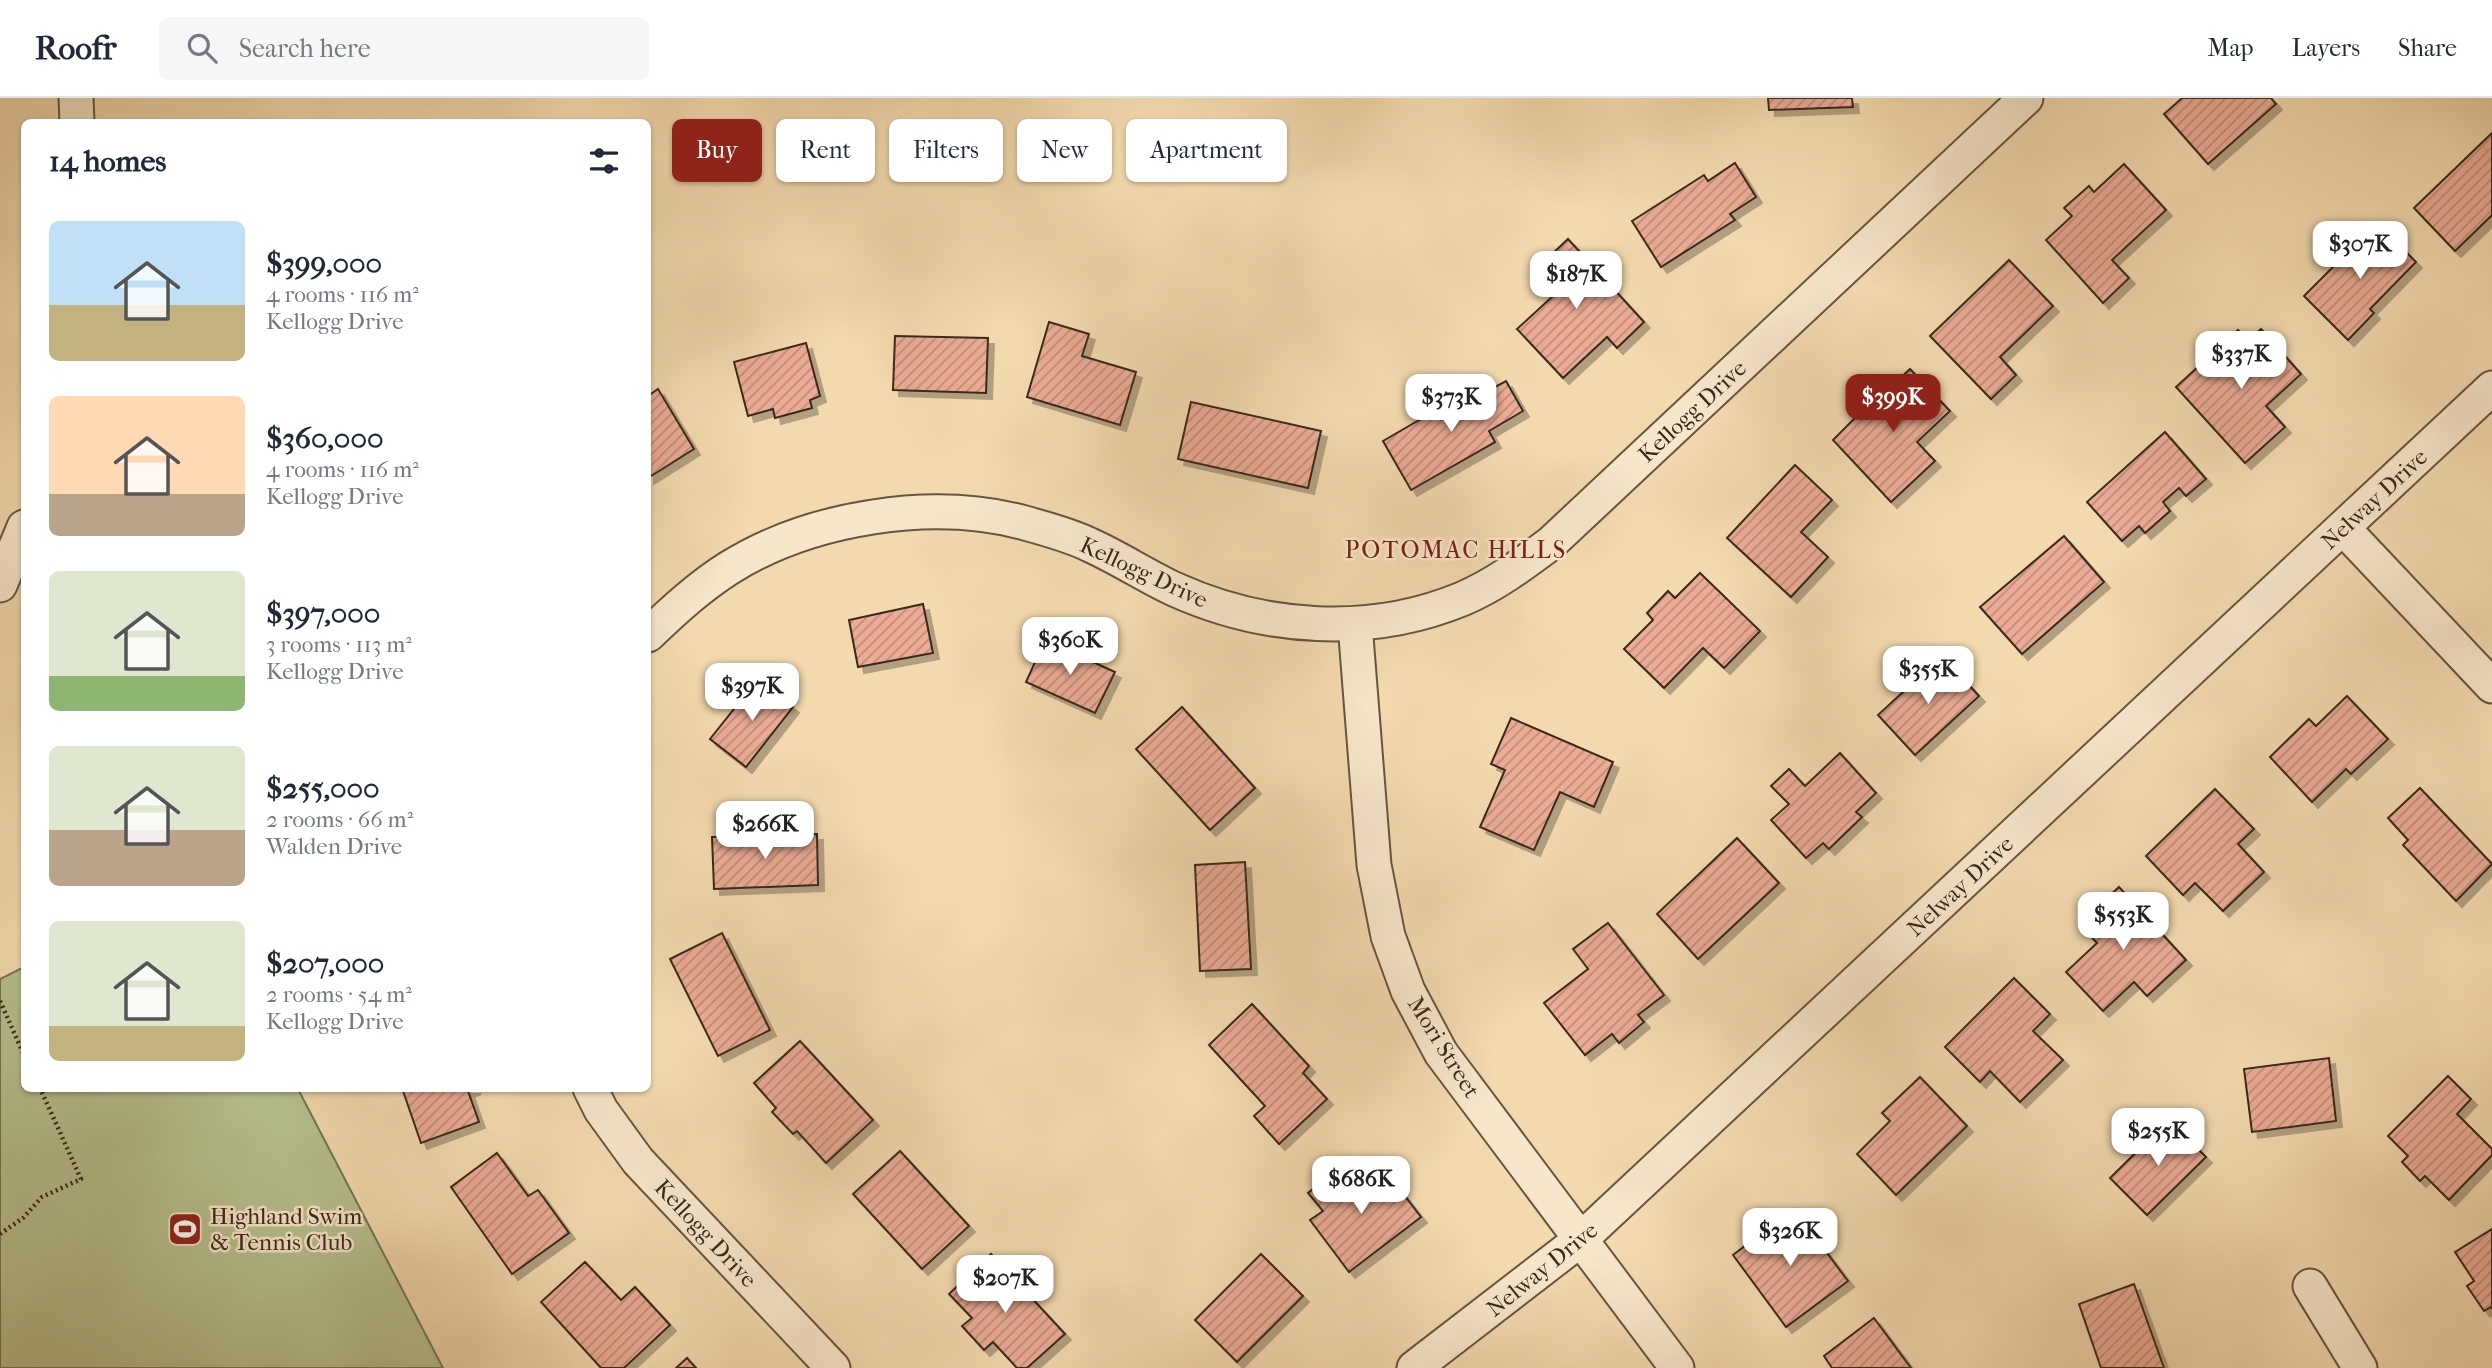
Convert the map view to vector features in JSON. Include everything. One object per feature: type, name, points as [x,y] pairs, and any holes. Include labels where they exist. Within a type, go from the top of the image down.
[{"type":"street","points":[[76,98],[77,119]]},
{"type":"street","name":"Kellogg Drive","points":[[651,632],[683,602],[731,568],[786,540],[844,522],[901,514],[962,513],[1023,523],[1088,544],[1175,590],[1231,610],[1286,622],[1355,624],[1410,615],[1462,599],[1512,573],[1551,543],[2026,98]]},
{"type":"street","name":"Nelway Drive","points":[[1414,1368],[1580,1240],[2492,388]]},
{"type":"street","points":[[2343,528],[2492,686]]},
{"type":"street","points":[[0,585],[21,534]]},
{"type":"street","name":"Mori Street","points":[[1355,624],[1374,865],[1388,936],[1408,991],[1441,1053],[1677,1368]]},
{"type":"street","name":"Kellogg Drive","points":[[592,1092],[601,1110],[638,1161],[833,1368]]},
{"type":"street","points":[[2310,1286],[2360,1368]]},
{"type":"path","points":[[0,1001],[21,1048]]},
{"type":"path","points":[[0,1234],[23,1218],[42,1197],[81,1179],[42,1092]]},
{"type":"green space","name":"Highland Swim & Tennis Club","points":[[21,968],[21,1092],[300,1092],[443,1368],[0,1368],[0,979]]},
{"type":"building","points":[[1768,98],[1852,98],[1853,107],[1769,110]]},
{"type":"building","points":[[2182,98],[2271,98],[2276,104],[2208,164],[2164,114]]},
{"type":"building","points":[[2492,133],[2492,215],[2455,251],[2414,208]]},
{"type":"building","points":[[1735,163],[1756,197],[1730,214],[1735,220],[1661,267],[1632,221],[1704,175],[1708,181]]},
{"type":"building","points":[[2124,164],[2166,210],[2112,260],[2129,278],[2103,303],[2046,240],[2072,216],[2064,208],[2089,186],[2094,192]]},
{"type":"building","points":[[2377,223],[2416,262],[2370,309],[2374,313],[2348,340],[2304,296]]},
{"type":"building","points":[[1568,239],[1644,322],[1617,348],[1607,337],[1563,378],[1517,329],[1553,296],[1532,273]]},
{"type":"building","points":[[2009,260],[2053,306],[2000,357],[2016,375],[1991,399],[1930,336]]},
{"type":"building","points":[[1049,322],[1089,334],[1082,356],[1136,372],[1120,425],[1027,397]]},
{"type":"building","points":[[2261,329],[2301,374],[2266,406],[2285,427],[2245,463],[2176,387],[2238,330],[2248,341]]},
{"type":"building","points":[[895,336],[988,338],[986,393],[893,390]]},
{"type":"building","points":[[806,343],[820,396],[810,400],[812,408],[775,418],[773,409],[748,416],[734,362]]},
{"type":"building","points":[[1910,369],[1950,411],[1917,442],[1935,461],[1891,502],[1833,440],[1856,417],[1851,412],[1874,391],[1880,397]]},
{"type":"building","points":[[1506,381],[1523,411],[1489,431],[1495,442],[1411,490],[1383,441],[1471,390],[1475,398]]},
{"type":"building","points":[[658,389],[694,449],[651,476],[651,394]]},
{"type":"building","points":[[1191,402],[1321,431],[1308,488],[1178,459]]},
{"type":"building","points":[[2165,432],[2206,479],[2186,496],[2179,488],[2163,502],[2170,511],[2145,533],[2139,526],[2122,541],[2087,502]]},
{"type":"building","points":[[1795,465],[1832,500],[1801,532],[1828,557],[1791,597],[1727,538]]},
{"type":"building","points":[[2064,536],[2104,582],[2022,654],[1980,607]]},
{"type":"building","points":[[1700,573],[1760,631],[1724,668],[1703,648],[1664,688],[1624,649],[1653,620],[1647,613],[1668,591],[1675,598]]},
{"type":"building","points":[[923,604],[933,653],[858,667],[849,620]]},
{"type":"building","points":[[1045,640],[1115,672],[1095,713],[1026,682]]},
{"type":"building","points":[[1942,656],[1979,696],[1915,755],[1878,715]]},
{"type":"building","points":[[758,679],[793,707],[746,767],[710,739]]},
{"type":"building","points":[[2347,696],[2388,739],[2351,774],[2346,769],[2312,802],[2270,757],[2309,719],[2316,726]]},
{"type":"building","points":[[1182,707],[1255,788],[1210,830],[1136,749]]},
{"type":"building","points":[[1511,718],[1613,762],[1594,807],[1560,792],[1534,850],[1480,827],[1505,770],[1491,764]]},
{"type":"building","points":[[1840,753],[1876,793],[1856,812],[1862,817],[1829,849],[1823,843],[1806,858],[1771,820],[1789,804],[1771,786],[1789,769],[1805,786]]},
{"type":"building","points":[[2420,788],[2492,864],[2456,901],[2403,845],[2408,840],[2388,818]]},
{"type":"building","points":[[2215,789],[2254,829],[2238,844],[2264,872],[2223,911],[2195,883],[2183,895],[2146,856]]},
{"type":"building","points":[[817,834],[818,885],[714,889],[712,837]]},
{"type":"building","points":[[1737,838],[1779,883],[1698,959],[1657,914]]},
{"type":"building","points":[[1245,862],[1251,969],[1200,971],[1195,865]]},
{"type":"building","points":[[2119,887],[2186,960],[2147,996],[2134,982],[2103,1011],[2066,972],[2097,943],[2079,924]]},
{"type":"building","points":[[1608,923],[1664,995],[1638,1015],[1644,1022],[1619,1043],[1612,1034],[1585,1055],[1544,1003],[1588,969],[1573,949]]},
{"type":"building","points":[[722,933],[770,1030],[718,1056],[670,959]]},
{"type":"building","points":[[2014,978],[2050,1014],[2033,1031],[2063,1060],[2020,1102],[1990,1071],[1980,1082],[1945,1047]]},
{"type":"building","points":[[1252,1004],[1309,1066],[1303,1073],[1327,1099],[1279,1144],[1254,1116],[1265,1106],[1209,1045]]},
{"type":"building","points":[[800,1041],[873,1120],[826,1163],[797,1131],[793,1134],[772,1112],[776,1108],[754,1083]]},
{"type":"building","points":[[2329,1058],[2336,1121],[2252,1132],[2244,1069]]},
{"type":"building","points":[[2448,1076],[2471,1099],[2457,1114],[2492,1149],[2492,1155],[2449,1200],[2425,1176],[2420,1181],[2402,1162],[2408,1156],[2388,1136]]},
{"type":"building","points":[[1920,1077],[1967,1126],[1896,1195],[1857,1154],[1890,1121],[1882,1113]]},
{"type":"building","points":[[403,1092],[468,1092],[479,1122],[421,1143]]},
{"type":"building","points":[[2169,1120],[2206,1157],[2147,1215],[2110,1178]]},
{"type":"building","points":[[900,1151],[969,1226],[922,1269],[853,1194]]},
{"type":"building","points":[[497,1153],[528,1196],[538,1190],[569,1233],[512,1274],[451,1187]]},
{"type":"building","points":[[1381,1165],[1421,1217],[1349,1272],[1310,1220],[1323,1211],[1308,1193],[1333,1173],[1346,1192]]},
{"type":"building","points":[[1794,1209],[1848,1281],[1786,1327],[1733,1255]]},
{"type":"building","points":[[2492,1229],[2492,1309],[2491,1307],[2484,1311],[2467,1286],[2474,1281],[2455,1252]]},
{"type":"building","points":[[991,1254],[1065,1334],[1027,1368],[1017,1368],[993,1342],[984,1350],[962,1326],[972,1318],[949,1294]]},
{"type":"building","points":[[1261,1254],[1303,1296],[1237,1362],[1195,1320]]},
{"type":"building","points":[[585,1262],[621,1300],[635,1287],[670,1325],[624,1368],[601,1368],[541,1302]]},
{"type":"building","points":[[2134,1284],[2164,1368],[2101,1368],[2079,1304]]},
{"type":"building","points":[[1874,1318],[1911,1368],[1832,1368],[1824,1356]]},
{"type":"building","points":[[687,1358],[696,1368],[676,1368]]},
{"type":"place","name":"Highland Swim & Tennis Club","points":[[185,1229]]},
{"type":"district","name":"POTOMAC HILLS","points":[[1456,550]]}]
